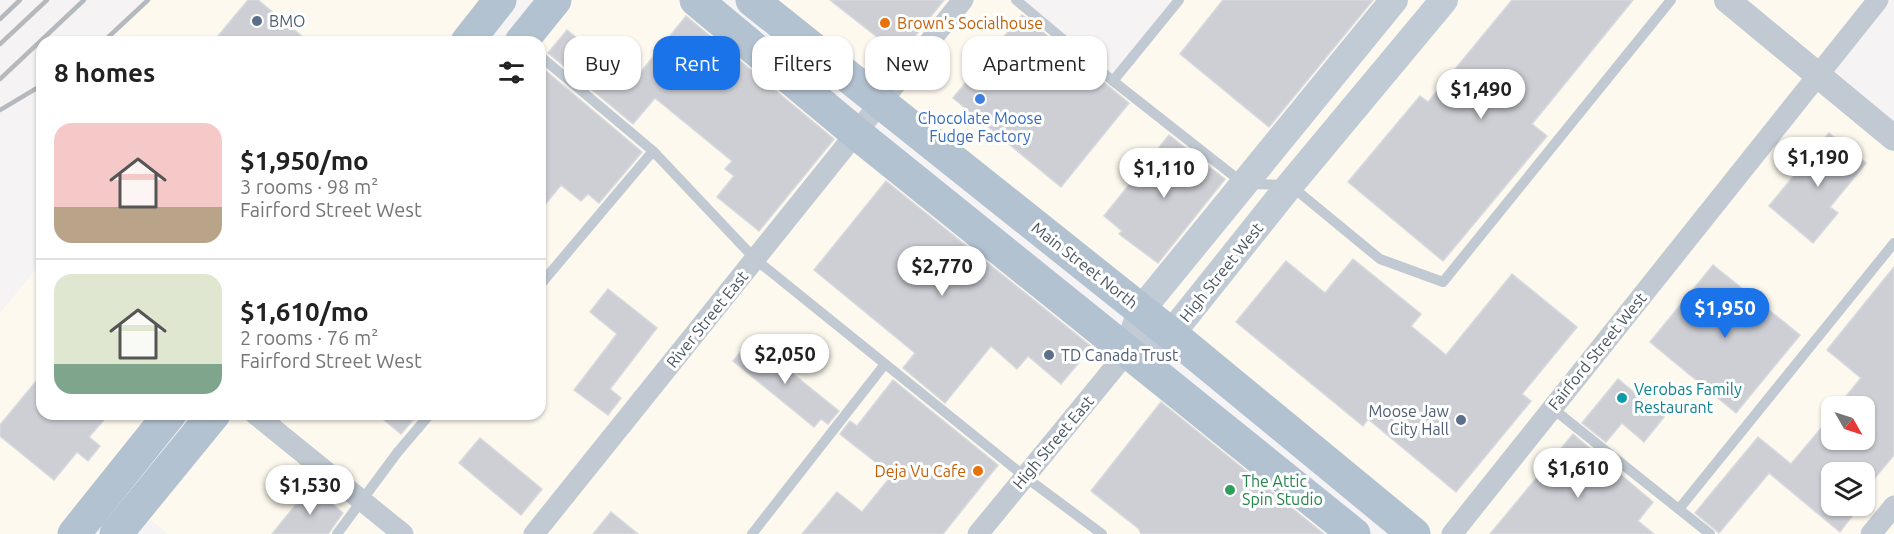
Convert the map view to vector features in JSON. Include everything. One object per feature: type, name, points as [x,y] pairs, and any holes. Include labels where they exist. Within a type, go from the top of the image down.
[{"type":"main road","points":[[472,36],[500,0]]},
{"type":"main road","points":[[533,36],[555,0]]},
{"type":"main road","points":[[696,0],[856,133],[1354,534]]},
{"type":"main road","name":"Main Street North","points":[[752,0],[1171,334],[1414,534]]},
{"type":"main road","points":[[1128,351],[1141,310],[1394,0]]},
{"type":"main road","name":"High Street West","points":[[1128,351],[1171,334],[1290,185],[1443,0]]},
{"type":"main road","points":[[74,534],[165,420]]},
{"type":"main road","points":[[116,534],[209,420]]},
{"type":"street","name":"River Street East","points":[[534,534],[963,0]]},
{"type":"street","points":[[1727,0],[1894,138]]},
{"type":"street","name":"Fairford Street West","points":[[1452,534],[1878,0]]},
{"type":"street","name":"High Street East","points":[[978,534],[1128,351]]},
{"type":"street","points":[[262,420],[403,534]]},
{"type":"street","points":[[1871,534],[1894,506]]},
{"type":"lane","points":[[1016,0],[1113,81],[1244,184],[1290,185],[1380,259],[1443,282],[1671,0]]},
{"type":"lane","points":[[1113,81],[1179,0]]},
{"type":"lane","points":[[546,61],[652,152],[755,260],[1024,476],[1102,534]]},
{"type":"lane","points":[[546,278],[652,152]]},
{"type":"lane","points":[[1678,509],[1894,243]]},
{"type":"lane","points":[[752,534],[885,364]]},
{"type":"lane","points":[[1552,408],[1710,534]]},
{"type":"lane","points":[[337,534],[396,453],[425,420]]},
{"type":"shaded area","points":[[148,0],[500,0],[472,36],[109,36]]},
{"type":"shaded area","points":[[555,0],[696,0],[752,45],[752,90],[807,90],[1354,534],[168,534],[137,509],[209,420],[546,420],[546,36],[542,36]]},
{"type":"shaded area","points":[[752,0],[1016,0],[1059,36],[962,36],[962,90],[1107,90],[1107,76],[1113,81],[1179,0],[1878,0],[1817,75],[1894,138],[1894,534],[1414,534],[853,81],[853,36],[797,36]]},
{"type":"shaded area","points":[[36,268],[36,420],[165,420],[74,534],[0,534],[0,313]]},
{"type":"building","name":"BMO","points":[[248,0],[258,0],[302,36],[218,36]]},
{"type":"building","points":[[830,0],[944,0],[915,36],[876,36]]},
{"type":"building","points":[[1223,0],[1373,0],[1269,127],[1180,54]]},
{"type":"building","points":[[1512,0],[1633,0],[1532,124],[1547,136],[1443,261],[1348,182],[1420,96],[1428,102]]},
{"type":"building","points":[[1022,15],[1048,36],[1005,36]]},
{"type":"building","points":[[686,16],[710,36],[670,36]]},
{"type":"building","points":[[567,30],[574,36],[564,36],[564,66],[548,53]]},
{"type":"building","points":[[653,57],[653,90],[740,90],[740,61],[752,71],[752,90],[775,90],[834,139],[759,231],[717,197],[734,176],[725,169],[732,161],[655,98],[633,124],[592,90],[641,90],[641,72]]},
{"type":"building","points":[[546,71],[564,86],[564,90],[569,90],[642,152],[599,203],[588,194],[581,201],[561,185],[546,204]]},
{"type":"building","points":[[1107,85],[1129,103],[1061,187],[953,98],[962,87],[962,90],[1107,90]]},
{"type":"building","points":[[1829,133],[1866,163],[1830,207],[1838,213],[1813,243],[1769,206]]},
{"type":"building","points":[[1169,135],[1225,179],[1158,263],[1119,234],[1122,231],[1104,216]]},
{"type":"building","points":[[886,181],[1092,347],[1061,384],[1028,356],[1017,369],[991,346],[945,403],[903,368],[915,353],[814,270]]},
{"type":"building","points":[[1353,259],[1421,314],[1411,326],[1446,355],[1512,274],[1577,327],[1522,394],[1531,401],[1456,492],[1368,419],[1363,426],[1236,322],[1286,261],[1325,293]]},
{"type":"building","points":[[1713,265],[1800,335],[1736,413],[1650,342]]},
{"type":"building","points":[[1894,267],[1894,455],[1875,478],[1875,462],[1821,462],[1821,516],[1852,516],[1840,532],[1769,473],[1719,533],[1695,513],[1758,437],[1791,464],[1821,428],[1821,450],[1875,450],[1875,396],[1846,396],[1861,378],[1827,350]]},
{"type":"building","points":[[608,289],[657,328],[610,389],[621,398],[608,415],[574,390],[617,334],[590,312]]},
{"type":"building","points":[[751,340],[839,411],[828,424],[821,419],[814,427],[733,361]]},
{"type":"building","name":"Verobas Family Restaurant","points":[[1618,379],[1664,417],[1644,442],[1622,423],[1606,442],[1582,423]]},
{"type":"building","points":[[893,380],[998,465],[943,534],[802,534],[837,492],[862,512],[892,475],[840,434],[850,421],[857,426]]},
{"type":"building","points":[[36,381],[36,420],[104,420],[89,437],[100,446],[88,461],[77,452],[54,480],[0,436],[0,425]]},
{"type":"building","points":[[1161,402],[1324,534],[1141,534],[1139,529],[1091,491]]},
{"type":"building","points":[[384,420],[413,420],[401,434]]},
{"type":"building","points":[[1573,434],[1653,502],[1638,521],[1654,534],[1490,534]]},
{"type":"building","points":[[480,438],[542,489],[521,515],[459,463]]},
{"type":"building","points":[[311,486],[343,513],[328,534],[272,534]]},
{"type":"building","points":[[611,512],[638,534],[593,534]]},
{"type":"railway","points":[[0,19],[20,0]]},
{"type":"railway","points":[[0,44],[47,0]]},
{"type":"railway","points":[[46,36],[84,0]]},
{"type":"railway","points":[[109,36],[148,0]]},
{"type":"railway","points":[[0,79],[36,45]]},
{"type":"railway","points":[[0,110],[36,89]]},
{"type":"place","name":"BMO","points":[[257,21]]},
{"type":"place","name":"Brown's Socialhouse","points":[[885,23]]},
{"type":"place","name":"Chocolate Moose Fudge Factory","points":[[980,99]]},
{"type":"place","name":"TD Canada Trust","points":[[1049,355]]},
{"type":"place","name":"Verobas Family Restaurant","points":[[1622,398]]},
{"type":"place","name":"Moose Jaw City Hall","points":[[1461,420]]},
{"type":"place","name":"Deja Vu Cafe","points":[[978,471]]},
{"type":"place","name":"The Attic Spin Studio","points":[[1230,490]]}]
